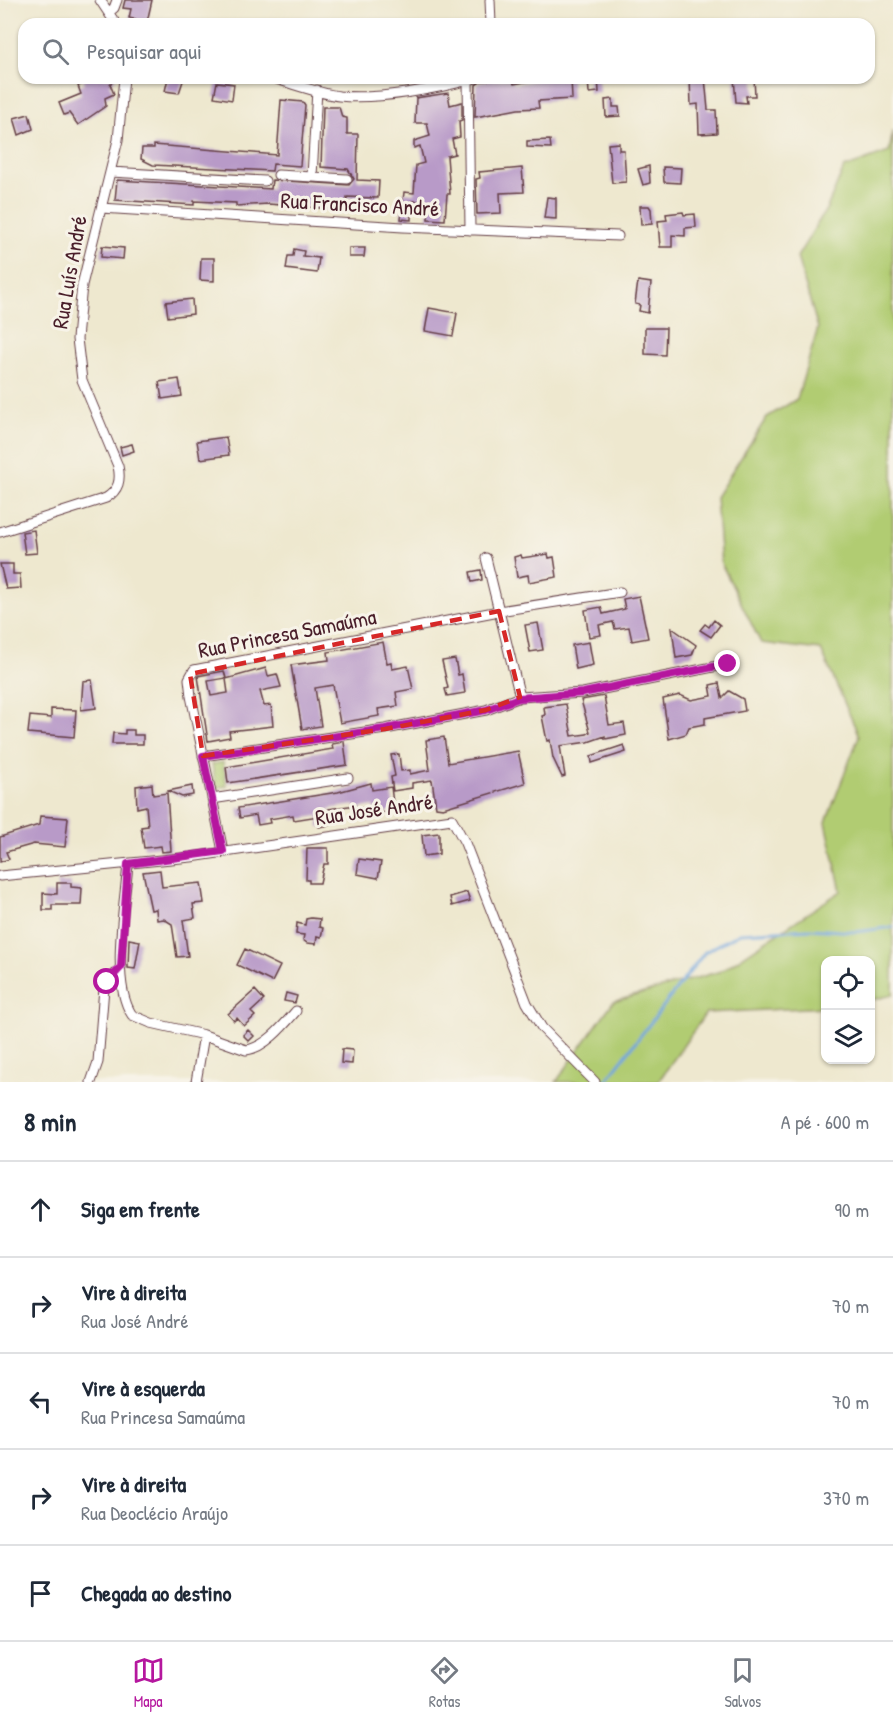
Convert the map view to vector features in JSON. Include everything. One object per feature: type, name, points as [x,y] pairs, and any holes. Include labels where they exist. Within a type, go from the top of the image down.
[{"type":"street","points":[[100,0],[112,18]]},
{"type":"street","points":[[109,12],[114,8],[117,0]]},
{"type":"street","points":[[490,0],[491,18]]},
{"type":"street","name":"Rua Luís André","points":[[0,532],[106,498],[117,487],[120,474],[82,380],[77,339],[82,285],[111,172],[122,116],[124,84]]},
{"type":"street","points":[[294,84],[354,97],[446,84]]},
{"type":"street","points":[[471,230],[472,84]]},
{"type":"street","points":[[312,176],[317,90]]},
{"type":"street","points":[[111,172],[265,182]]},
{"type":"street","points":[[278,175],[346,179]]},
{"type":"street","name":"Rua Francisco André","points":[[101,208],[471,230],[618,236]]},
{"type":"street","points":[[486,558],[519,698]]},
{"type":"street","points":[[499,611],[620,592]]},
{"type":"street","name":"Rua Princesa Samaúma","points":[[223,851],[189,686],[190,674],[194,670],[499,611]]},
{"type":"street","points":[[203,756],[385,729],[486,710],[519,698],[583,693],[728,664]]},
{"type":"street","points":[[212,799],[348,778]]},
{"type":"street","name":"Rua José André","points":[[0,876],[128,864],[452,819],[465,843],[527,1004],[542,1028],[594,1080]]},
{"type":"street","points":[[128,864],[121,967],[123,992],[132,1015],[151,1023],[204,1035],[237,1048],[252,1049],[274,1034],[296,1011]]},
{"type":"street","points":[[92,1082],[98,1062],[104,988],[121,967]]},
{"type":"street","points":[[196,1082],[204,1035]]},
{"type":"highlighted area","points":[[499,611],[520,697],[486,710],[385,729],[203,756],[190,674]]},
{"type":"green space","points":[[893,131],[893,995],[875,999],[875,956],[821,956],[821,1007],[706,1013],[658,1082],[556,1082],[613,1002],[721,971],[841,891],[826,822],[859,736],[821,650],[761,643],[721,563],[716,497],[767,417],[797,399],[818,328],[797,257],[827,208],[844,168],[889,152]]},
{"type":"green space","points":[[223,762],[227,786],[216,788],[212,764]]},
{"type":"building","points":[[125,0],[152,0],[148,18],[129,18],[131,9],[123,8]]},
{"type":"building","points":[[110,84],[114,94],[105,98],[106,106],[78,125],[69,113],[64,115],[59,103],[81,94],[78,86]]},
{"type":"building","points":[[167,84],[182,84],[179,93],[165,91]]},
{"type":"building","points":[[217,84],[234,84],[232,100],[214,97]]},
{"type":"building","points":[[571,84],[572,99],[538,101],[539,108],[518,109],[475,117],[476,85]]},
{"type":"building","points":[[588,84],[598,84],[599,92],[589,93]]},
{"type":"building","points":[[690,84],[706,84],[708,110],[716,110],[717,133],[699,134],[698,104],[691,105]]},
{"type":"building","points":[[734,84],[754,84],[755,96],[746,96],[747,103],[736,102]]},
{"type":"building","points":[[448,93],[450,105],[462,102],[462,120],[459,121],[460,137],[452,139],[455,154],[447,156],[450,194],[447,194],[445,220],[428,219],[429,201],[411,201],[411,220],[401,219],[404,192],[414,193],[416,165],[424,163],[420,146],[414,148],[414,141],[430,136],[427,123],[415,123],[416,98]]},
{"type":"building","points":[[613,99],[613,107],[619,107],[620,116],[606,117],[605,100]]},
{"type":"building","points":[[281,100],[303,102],[305,105],[300,166],[273,164],[272,171],[153,165],[141,159],[142,148],[154,148],[154,145],[277,155]]},
{"type":"building","points":[[323,107],[339,107],[342,117],[347,118],[347,134],[358,134],[357,180],[379,181],[378,198],[347,197],[346,210],[268,204],[236,206],[236,203],[194,201],[194,205],[115,200],[117,180],[271,189],[272,180],[349,185],[354,179],[348,169],[321,167]]},
{"type":"building","points":[[29,114],[33,129],[19,135],[14,118]]},
{"type":"building","points":[[550,140],[551,148],[527,147],[527,141]]},
{"type":"building","points":[[619,143],[619,150],[624,150],[626,182],[612,183],[608,144]]},
{"type":"building","points":[[649,166],[650,183],[643,185],[638,169]]},
{"type":"building","points":[[663,167],[681,168],[680,183],[664,182]]},
{"type":"building","points":[[522,168],[524,192],[500,193],[501,213],[477,214],[476,179],[480,178],[479,172]]},
{"type":"building","points":[[547,197],[556,198],[556,219],[544,218]]},
{"type":"building","points":[[640,206],[649,206],[651,209],[652,224],[641,225]]},
{"type":"building","points":[[683,212],[684,215],[695,214],[696,227],[685,228],[685,236],[672,235],[672,247],[660,247],[658,221],[667,220],[666,214]]},
{"type":"building","points":[[102,246],[124,248],[123,259],[101,257]]},
{"type":"building","points":[[349,248],[365,248],[364,257],[349,257]]},
{"type":"building","points":[[294,249],[304,251],[303,256],[319,258],[317,273],[286,269],[288,256],[293,256]]},
{"type":"building","points":[[201,258],[214,258],[214,281],[200,280]]},
{"type":"building","points":[[638,281],[651,283],[648,313],[639,311],[640,305],[635,304]]},
{"type":"building","points":[[192,299],[193,314],[168,317],[166,302]]},
{"type":"building","points":[[429,308],[457,313],[453,336],[425,331]]},
{"type":"building","points":[[645,328],[666,328],[665,355],[645,354]]},
{"type":"building","points":[[179,379],[182,396],[162,399],[159,382]]},
{"type":"building","points":[[226,437],[229,455],[200,459],[197,441]]},
{"type":"building","points":[[132,444],[134,451],[122,455],[120,447]]},
{"type":"building","points":[[34,530],[37,553],[25,554],[22,532]]},
{"type":"building","points":[[548,554],[549,558],[554,557],[557,577],[529,582],[528,575],[517,577],[514,557]]},
{"type":"building","points":[[0,564],[13,564],[13,574],[20,574],[21,588],[6,589]]},
{"type":"building","points":[[481,570],[482,580],[472,582],[470,572]]},
{"type":"building","points":[[639,596],[648,638],[632,641],[629,627],[615,629],[613,622],[599,625],[601,635],[589,637],[585,610],[601,607],[603,614],[625,609],[623,599]]},
{"type":"building","points":[[714,620],[720,625],[711,637],[700,630],[705,624],[709,627]]},
{"type":"building","points":[[538,623],[543,650],[530,652],[525,625]]},
{"type":"building","points":[[672,628],[696,645],[692,655],[676,658]]},
{"type":"building","points":[[383,642],[387,663],[391,662],[392,669],[408,666],[413,689],[396,692],[398,706],[378,709],[379,716],[340,723],[333,685],[315,688],[321,726],[302,729],[291,665],[329,660],[328,652]]},
{"type":"building","points":[[589,642],[593,665],[576,669],[572,645]]},
{"type":"building","points":[[455,659],[458,675],[462,674],[465,693],[447,696],[445,689],[448,688],[442,661]]},
{"type":"building","points":[[266,668],[268,676],[277,674],[281,687],[260,691],[264,706],[271,705],[273,726],[229,731],[230,737],[208,741],[198,676],[224,671],[226,678],[208,681],[211,696],[228,693],[226,679]]},
{"type":"building","points":[[92,680],[96,708],[81,710],[83,681]]},
{"type":"building","points":[[719,683],[722,698],[729,691],[743,699],[745,711],[705,718],[705,724],[689,727],[686,734],[669,739],[663,699],[680,695],[691,700],[712,696],[710,685]]},
{"type":"building","points":[[604,696],[609,725],[624,723],[626,735],[605,739],[605,736],[588,742],[560,746],[565,776],[562,777],[553,758],[550,740],[547,741],[542,716],[545,715],[544,707],[566,704],[572,736],[587,734],[590,732],[581,700]]},
{"type":"building","points":[[51,709],[76,710],[74,737],[28,733],[30,716],[51,718]]},
{"type":"building","points":[[125,730],[134,730],[134,735],[143,735],[143,744],[112,744],[113,733],[125,734]]},
{"type":"building","points":[[444,737],[448,763],[518,751],[525,783],[443,808],[436,807],[432,780],[412,783],[412,788],[393,791],[391,777],[395,776],[391,755],[399,754],[401,771],[410,770],[410,774],[430,770],[426,740]]},
{"type":"building","points":[[344,742],[347,765],[228,783],[226,767],[333,749],[332,744]]},
{"type":"building","points":[[624,745],[626,752],[592,763],[591,756]]},
{"type":"building","points":[[371,783],[372,790],[391,787],[394,811],[375,814],[374,806],[356,809],[355,805],[329,809],[331,825],[319,827],[318,816],[294,820],[293,815],[269,819],[270,823],[258,825],[256,815],[240,818],[238,808],[338,792]]},
{"type":"building","points":[[152,784],[153,795],[167,793],[171,851],[162,852],[161,846],[144,848],[141,827],[148,826],[146,806],[137,808],[136,786]]},
{"type":"building","points":[[192,786],[193,795],[182,797],[168,791]]},
{"type":"building","points":[[40,816],[68,818],[65,847],[34,844],[6,852],[9,859],[0,862],[0,837],[39,825]]},
{"type":"building","points":[[439,833],[439,854],[424,856],[422,835]]},
{"type":"building","points":[[307,848],[328,848],[328,864],[324,864],[320,883],[309,883],[309,880],[306,880]]},
{"type":"building","points":[[359,859],[381,862],[378,878],[357,874]]},
{"type":"building","points":[[160,870],[162,887],[201,883],[204,903],[193,904],[195,918],[183,920],[188,956],[177,957],[172,924],[164,919],[157,920],[156,909],[151,910],[143,872]]},
{"type":"building","points":[[57,883],[71,883],[71,887],[82,888],[81,905],[52,905],[52,910],[43,910],[43,893],[57,894]]},
{"type":"building","points":[[467,892],[470,901],[452,906],[450,897]]},
{"type":"building","points":[[306,919],[320,919],[319,927],[323,928],[321,937],[317,936],[316,944],[307,943],[303,940],[304,935],[296,934],[297,923],[305,925]]},
{"type":"building","points":[[129,939],[140,941],[135,969],[128,968]]},
{"type":"building","points":[[245,949],[280,966],[272,982],[237,965]]},
{"type":"building","points":[[255,990],[264,1000],[251,1012],[255,1016],[244,1026],[237,1018],[234,1021],[228,1014]]},
{"type":"building","points":[[286,993],[297,996],[295,1003],[284,1001]]},
{"type":"building","points":[[248,1030],[254,1036],[249,1041],[243,1035]]},
{"type":"building","points":[[342,1049],[353,1050],[352,1064],[341,1063]]},
{"type":"waterway","points":[[605,1082],[705,952],[740,933],[810,929],[856,932],[893,927]]},
{"type":"route","points":[[107,982],[121,967],[128,864],[223,851],[203,756],[385,729],[486,710],[519,698],[583,693],[728,664]]}]
